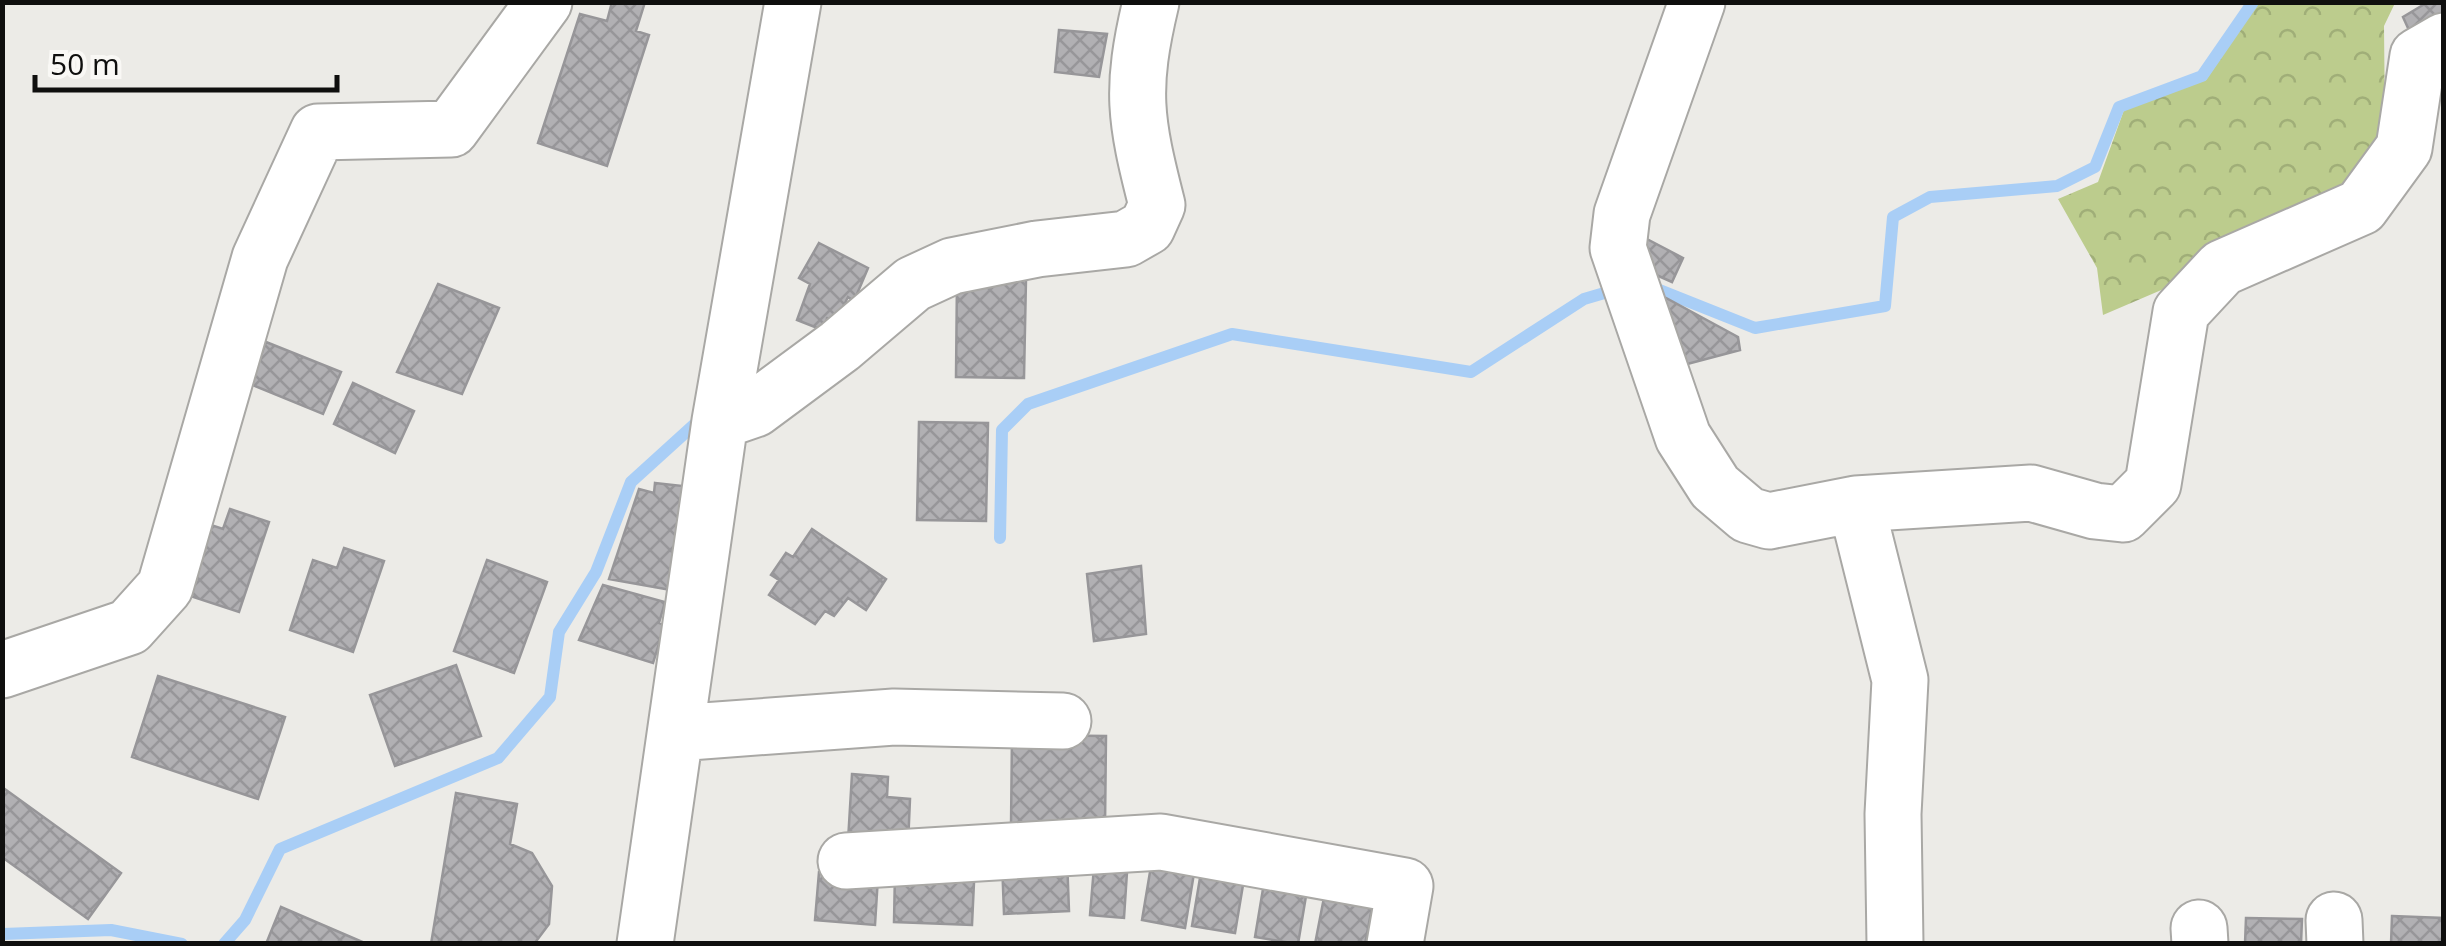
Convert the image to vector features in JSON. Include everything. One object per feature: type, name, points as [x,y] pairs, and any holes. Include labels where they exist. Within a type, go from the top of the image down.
[{"type":"street","points":[[2,670],[129,626],[165,587],[260,258],[318,132],[451,129],[544,2]]},
{"type":"street","points":[[645,944],[720,421],[792,2]]},
{"type":"street","points":[[720,421],[755,409],[840,346],[913,284],[952,266],[1126,239],[1147,227],[1158,205],[1137,126],[1137,64],[1151,2]]},
{"type":"street","points":[[1697,2],[1622,214],[1618,248],[1683,437],[1715,487],[1748,514],[1770,521],[1856,504],[2031,493],[2095,511],[2123,514],[2153,484],[2181,312],[2222,268],[2361,206],[2404,148],[2418,56],[2444,41]]},
{"type":"street","points":[[1856,504],[1900,680],[1893,814],[1895,944]]},
{"type":"street","points":[[676,733],[894,717],[1063,721]]},
{"type":"street","points":[[846,862],[1162,842],[1405,886],[1395,944]]},
{"type":"green space","points":[[2258,3],[2395,3],[2384,26],[2385,126],[2355,183],[2197,254],[2166,288],[2103,315],[2097,268],[2058,199],[2098,182],[2124,110],[2206,80]]},
{"type":"building","points":[[612,2],[645,2],[636,31],[649,35],[607,166],[538,143],[580,14],[607,21]]},
{"type":"building","points":[[2428,2],[2444,2],[2444,24],[2413,39],[2403,17]]},
{"type":"building","points":[[1059,30],[1107,34],[1099,77],[1055,72]]},
{"type":"building","points":[[1645,238],[1683,258],[1672,282],[1634,265]]},
{"type":"building","points":[[819,243],[868,268],[854,301],[848,297],[837,319],[827,318],[825,331],[797,320],[810,284],[799,278]]},
{"type":"building","points":[[957,278],[1026,279],[1024,378],[956,377]]},
{"type":"building","points":[[438,284],[499,308],[462,394],[397,372]]},
{"type":"building","points":[[1653,298],[1666,298],[1738,337],[1740,350],[1676,367]]},
{"type":"building","points":[[266,342],[341,372],[323,414],[250,384]]},
{"type":"building","points":[[353,383],[414,411],[395,453],[334,424]]},
{"type":"building","points":[[919,422],[988,423],[986,521],[917,520]]},
{"type":"building","points":[[655,483],[683,486],[671,590],[609,579],[639,489],[654,493]]},
{"type":"building","points":[[230,509],[269,522],[239,612],[175,591],[199,521],[223,529]]},
{"type":"building","points":[[812,529],[886,579],[866,610],[848,598],[834,616],[825,611],[815,624],[769,595],[779,580],[771,575],[786,553],[793,557]]},
{"type":"building","points":[[344,548],[384,561],[353,652],[290,630],[313,560],[337,568]]},
{"type":"building","points":[[487,560],[547,582],[514,673],[454,651]]},
{"type":"building","points":[[1141,566],[1146,634],[1094,641],[1087,574]]},
{"type":"building","points":[[603,585],[665,602],[659,623],[665,625],[653,663],[579,640]]},
{"type":"building","points":[[456,665],[481,736],[395,766],[370,695]]},
{"type":"building","points":[[158,676],[285,717],[258,799],[132,757]]},
{"type":"building","points":[[1012,735],[1106,736],[1105,827],[1011,826]]},
{"type":"building","points":[[852,774],[888,777],[887,797],[910,799],[908,845],[848,841]]},
{"type":"building","points":[[2,787],[121,873],[88,919],[2,857]]},
{"type":"building","points":[[456,793],[517,804],[510,844],[532,853],[552,886],[549,924],[534,944],[431,944]]},
{"type":"building","points":[[1153,854],[1196,861],[1185,928],[1142,920]]},
{"type":"building","points":[[1095,855],[1128,857],[1124,918],[1090,915]]},
{"type":"building","points":[[1067,858],[1069,911],[1004,914],[1002,861]]},
{"type":"building","points":[[1203,860],[1246,867],[1235,933],[1192,926]]},
{"type":"building","points":[[975,861],[972,925],[894,922],[895,872]]},
{"type":"building","points":[[1266,871],[1309,878],[1298,944],[1255,937]]},
{"type":"building","points":[[819,872],[878,877],[875,925],[815,920]]},
{"type":"building","points":[[1327,882],[1375,892],[1365,944],[1315,944]]},
{"type":"building","points":[[281,907],[367,944],[266,944]]},
{"type":"building","points":[[2392,916],[2444,918],[2444,944],[2391,944]]},
{"type":"building","points":[[2246,918],[2302,919],[2301,944],[2245,944]]},
{"type":"waterway","points":[[1647,285],[1755,328],[1885,306],[1893,217],[1930,197],[2057,186],[2095,167],[2119,107],[2202,76],[2253,2]]},
{"type":"waterway","points":[[1000,538],[1002,430],[1028,404],[1232,334],[1471,372],[1584,299],[1618,289]]},
{"type":"waterway","points":[[224,944],[245,920],[280,849],[498,758],[550,697],[559,632],[596,572],[631,482],[696,423]]},
{"type":"waterway","points":[[3,934],[111,930],[182,944]]}]
